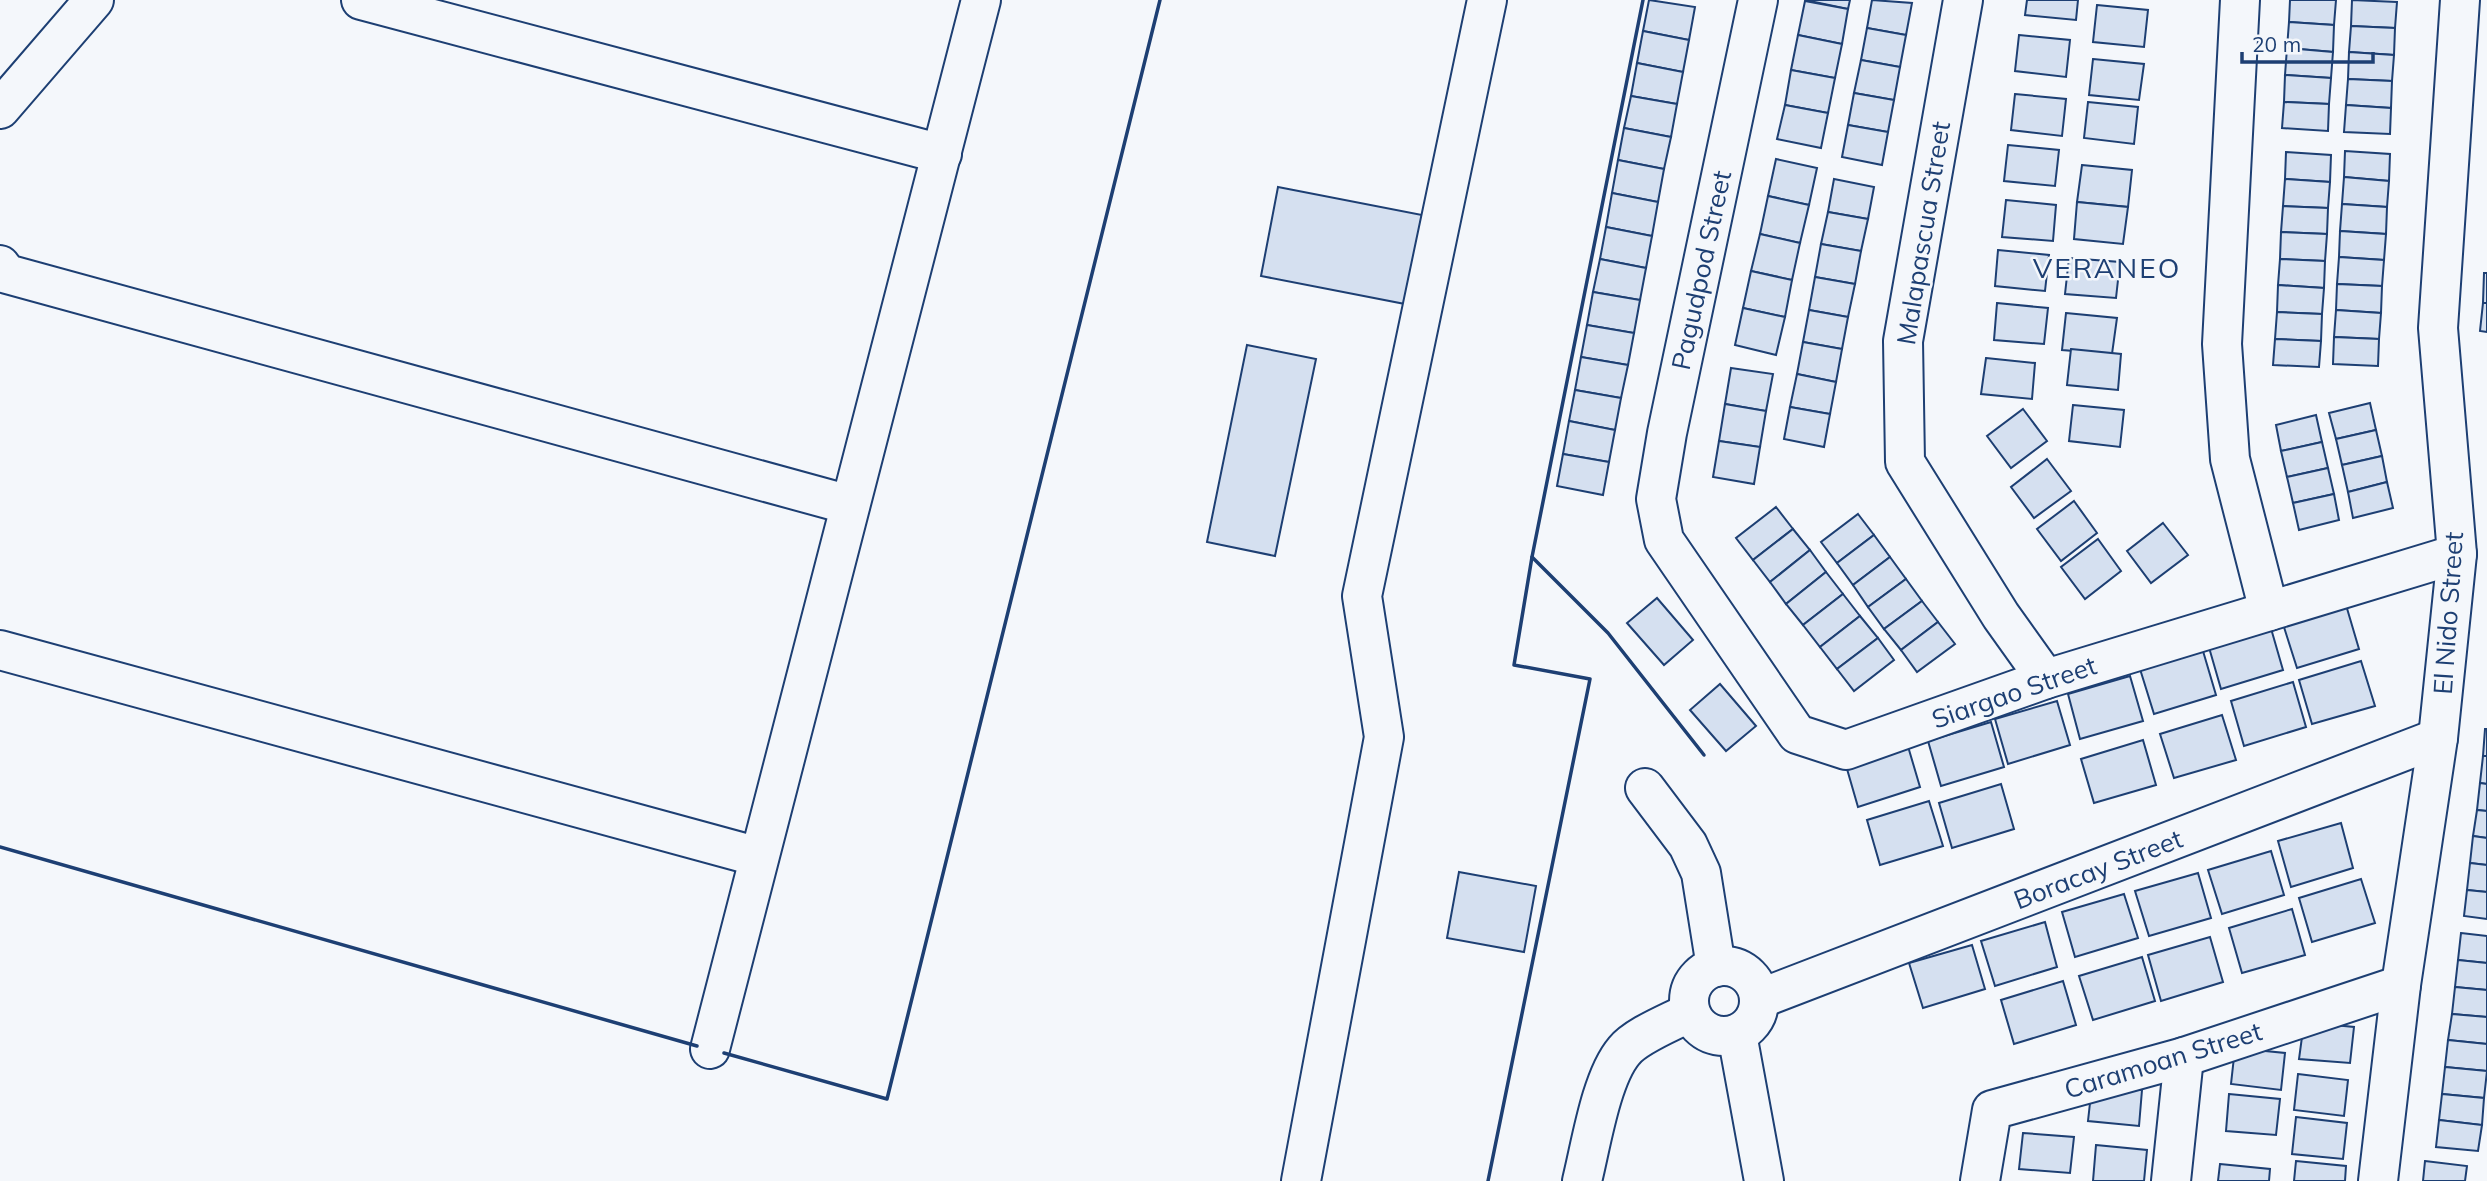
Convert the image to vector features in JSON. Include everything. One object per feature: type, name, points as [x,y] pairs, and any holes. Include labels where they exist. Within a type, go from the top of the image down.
[{"type":"street","points":[[0,109],[94,0]]},
{"type":"street","points":[[360,0],[942,154]]},
{"type":"street","points":[[710,1049],[981,0]]},
{"type":"street","points":[[1301,1181],[1384,737],[1362,596],[1488,0]]},
{"type":"street","name":"Pagudpod Street","points":[[1664,540],[1656,499],[1667,433],[1758,0]]},
{"type":"street","name":"Malapascua Street","points":[[1963,0],[1903,341],[1905,462],[2001,616],[2046,679]]},
{"type":"street","points":[[2240,0],[2222,344],[2230,459],[2269,611]]},
{"type":"street","name":"El Nido Street","points":[[2378,1181],[2401,985],[2438,738],[2457,554],[2438,328],[2459,0]]},
{"type":"street","points":[[0,265],[7,274],[850,505]]},
{"type":"street","name":"Siargao Street","points":[[1664,540],[1797,734],[1846,750],[2046,679],[2457,554]]},
{"type":"street","points":[[0,650],[759,857]]},
{"type":"street","name":"Boracay Street","points":[[1759,999],[2438,738]]},
{"type":"street","points":[[1645,788],[1688,845],[1701,873],[1716,967]]},
{"type":"street","points":[[1716,967],[1740,970],[1756,987],[1759,999],[1754,1020],[1737,1034],[1714,1035],[1695,1022],[1690,1012],[1691,989],[1705,971],[1716,967]]},
{"type":"street","name":"Caramoan Street","points":[[1980,1181],[1992,1110],[2184,1057],[2401,985]]},
{"type":"street","points":[[1582,1181],[1604,1092],[1613,1068],[1625,1049],[1690,1012]]},
{"type":"street","points":[[1737,1034],[1764,1181]]},
{"type":"street","points":[[2171,1181],[2184,1057]]},
{"type":"building","points":[[1649,0],[1695,7],[1689,40],[1643,31]]},
{"type":"building","points":[[1805,0],[1850,0],[1848,9]]},
{"type":"building","points":[[1872,0],[1912,3],[1906,35],[1867,28]]},
{"type":"building","points":[[2027,0],[2078,0],[2076,20],[2025,15]]},
{"type":"building","points":[[2290,0],[2336,0],[2334,25],[2289,22]]},
{"type":"building","points":[[2352,0],[2397,2],[2395,28],[2351,26]]},
{"type":"building","points":[[1805,1],[1848,9],[1842,44],[1798,35]]},
{"type":"building","points":[[2097,5],[2148,10],[2144,47],[2093,42]]},
{"type":"building","points":[[2289,22],[2334,25],[2333,52],[2287,48]]},
{"type":"building","points":[[2351,26],[2395,28],[2394,55],[2349,52]]},
{"type":"building","points":[[1867,28],[1906,35],[1900,67],[1861,60]]},
{"type":"building","points":[[1643,31],[1689,40],[1683,72],[1637,63]]},
{"type":"building","points":[[1798,35],[1842,44],[1835,78],[1791,70]]},
{"type":"building","points":[[2019,35],[2070,40],[2066,77],[2015,71]]},
{"type":"building","points":[[2287,48],[2333,52],[2331,78],[2285,75]]},
{"type":"building","points":[[2349,52],[2394,55],[2392,81],[2348,79]]},
{"type":"building","points":[[2093,59],[2144,64],[2139,100],[2089,95]]},
{"type":"building","points":[[1861,60],[1900,67],[1894,100],[1854,93]]},
{"type":"building","points":[[1637,63],[1683,72],[1677,104],[1631,96]]},
{"type":"building","points":[[1791,70],[1835,78],[1828,113],[1785,105]]},
{"type":"building","points":[[2285,75],[2331,78],[2329,104],[2284,102]]},
{"type":"building","points":[[2348,79],[2392,81],[2391,108],[2346,105]]},
{"type":"building","points":[[1854,93],[1894,100],[1888,132],[1848,125]]},
{"type":"building","points":[[2015,94],[2066,99],[2062,136],[2011,130]]},
{"type":"building","points":[[1631,96],[1677,104],[1671,137],[1624,128]]},
{"type":"building","points":[[2088,102],[2138,107],[2134,144],[2084,138]]},
{"type":"building","points":[[2284,102],[2329,104],[2328,131],[2282,128]]},
{"type":"building","points":[[1785,105],[1828,113],[1821,148],[1777,139]]},
{"type":"building","points":[[2346,105],[2391,108],[2390,134],[2344,132]]},
{"type":"building","points":[[1848,125],[1888,132],[1882,165],[1842,157]]},
{"type":"building","points":[[1624,128],[1671,137],[1664,169],[1618,160]]},
{"type":"building","points":[[2008,145],[2059,150],[2055,186],[2004,181]]},
{"type":"building","points":[[2345,151],[2390,154],[2389,181],[2344,177]]},
{"type":"building","points":[[2286,152],[2331,155],[2330,182],[2285,179]]},
{"type":"building","points":[[1776,159],[1817,168],[1809,205],[1768,196]]},
{"type":"building","points":[[1618,160],[1664,169],[1658,202],[1612,193]]},
{"type":"building","points":[[2082,165],[2132,170],[2128,207],[2077,202]]},
{"type":"building","points":[[2344,177],[2389,181],[2387,207],[2342,204]]},
{"type":"building","points":[[1834,179],[1874,187],[1868,219],[1828,212]]},
{"type":"building","points":[[2285,179],[2330,182],[2328,208],[2283,206]]},
{"type":"building","points":[[1278,187],[1422,215],[1405,304],[1261,276]]},
{"type":"building","points":[[1612,193],[1658,202],[1652,236],[1606,227]]},
{"type":"building","points":[[1768,196],[1809,205],[1800,243],[1760,234]]},
{"type":"building","points":[[2006,200],[2056,205],[2053,241],[2002,237]]},
{"type":"building","points":[[2077,202],[2128,207],[2123,244],[2074,239]]},
{"type":"building","points":[[2342,204],[2387,207],[2386,234],[2340,231]]},
{"type":"building","points":[[2283,206],[2328,208],[2327,234],[2281,232]]},
{"type":"building","points":[[1828,212],[1868,219],[1861,251],[1821,244]]},
{"type":"building","points":[[1606,227],[1652,236],[1646,268],[1600,259]]},
{"type":"building","points":[[2340,231],[2386,234],[2384,260],[2339,257]]},
{"type":"building","points":[[2281,232],[2327,234],[2325,261],[2280,259]]},
{"type":"building","points":[[1760,234],[1800,243],[1792,280],[1751,271]]},
{"type":"building","points":[[1821,244],[1861,251],[1855,284],[1815,277]]},
{"type":"building","points":[[1998,250],[2049,255],[2045,291],[1995,286]]},
{"type":"building","points":[[2339,257],[2384,260],[2382,286],[2337,284]]},
{"type":"building","points":[[2069,258],[2120,262],[2116,298],[2065,294]]},
{"type":"building","points":[[1600,259],[1646,268],[1640,300],[1593,292]]},
{"type":"building","points":[[2280,259],[2325,261],[2324,288],[2278,285]]},
{"type":"building","points":[[1751,271],[1792,280],[1785,317],[1743,308]]},
{"type":"building","points":[[2484,273],[2487,273],[2487,303],[2483,303]]},
{"type":"building","points":[[1815,277],[1855,284],[1848,317],[1809,310]]},
{"type":"building","points":[[2337,284],[2382,286],[2381,313],[2336,310]]},
{"type":"building","points":[[2278,285],[2324,288],[2322,314],[2277,312]]},
{"type":"building","points":[[1593,292],[1640,300],[1634,333],[1587,325]]},
{"type":"building","points":[[1997,303],[2048,308],[2044,344],[1994,340]]},
{"type":"building","points":[[2483,303],[2487,303],[2487,332],[2480,331]]},
{"type":"building","points":[[1743,308],[1785,317],[1776,355],[1735,345]]},
{"type":"building","points":[[1809,310],[1848,317],[1842,349],[1803,342]]},
{"type":"building","points":[[2336,310],[2381,313],[2379,339],[2334,337]]},
{"type":"building","points":[[2277,312],[2322,314],[2321,341],[2275,339]]},
{"type":"building","points":[[2066,313],[2117,318],[2112,354],[2062,350]]},
{"type":"building","points":[[1587,325],[1634,333],[1628,365],[1581,357]]},
{"type":"building","points":[[2334,337],[2379,339],[2378,366],[2333,364]]},
{"type":"building","points":[[2275,339],[2321,341],[2319,367],[2273,365]]},
{"type":"building","points":[[1803,342],[1842,349],[1836,382],[1797,374]]},
{"type":"building","points":[[1247,345],[1316,359],[1275,556],[1207,542]]},
{"type":"building","points":[[2071,349],[2121,354],[2118,390],[2067,385]]},
{"type":"building","points":[[1581,357],[1628,365],[1621,398],[1575,390]]},
{"type":"building","points":[[1986,358],[2035,363],[2032,399],[1981,394]]},
{"type":"building","points":[[1731,368],[1773,374],[1766,411],[1725,404]]},
{"type":"building","points":[[1797,374],[1836,382],[1830,414],[1790,407]]},
{"type":"building","points":[[1575,390],[1621,398],[1615,430],[1569,421]]},
{"type":"building","points":[[2370,403],[2376,430],[2336,439],[2329,413]]},
{"type":"building","points":[[1725,404],[1766,411],[1760,447],[1719,441]]},
{"type":"building","points":[[2073,405],[2124,410],[2120,447],[2069,441]]},
{"type":"building","points":[[1790,407],[1830,414],[1824,447],[1784,439]]},
{"type":"building","points":[[2023,409],[2047,441],[2011,468],[1987,436]]},
{"type":"building","points":[[2316,415],[2322,442],[2281,451],[2276,425]]},
{"type":"building","points":[[1569,421],[1615,430],[1609,462],[1563,454]]},
{"type":"building","points":[[2376,430],[2382,456],[2342,465],[2336,439]]},
{"type":"building","points":[[1719,441],[1760,447],[1754,484],[1713,477]]},
{"type":"building","points":[[2322,442],[2328,468],[2287,477],[2281,451]]},
{"type":"building","points":[[1563,454],[1609,462],[1603,495],[1557,486]]},
{"type":"building","points":[[2382,456],[2387,482],[2348,492],[2342,465]]},
{"type":"building","points":[[2047,459],[2071,491],[2034,518],[2011,487]]},
{"type":"building","points":[[2328,468],[2334,494],[2293,503],[2287,477]]},
{"type":"building","points":[[2387,482],[2393,508],[2353,518],[2348,492]]},
{"type":"building","points":[[2334,494],[2339,520],[2299,530],[2293,503]]},
{"type":"building","points":[[2074,501],[2097,533],[2061,561],[2037,529]]},
{"type":"building","points":[[1776,507],[1793,529],[1753,560],[1736,538]]},
{"type":"building","points":[[1858,514],[1874,535],[1837,563],[1821,542]]},
{"type":"building","points":[[2163,523],[2188,555],[2151,583],[2127,551]]},
{"type":"building","points":[[1793,529],[1810,550],[1770,582],[1753,560]]},
{"type":"building","points":[[1874,535],[1890,557],[1853,585],[1837,563]]},
{"type":"building","points":[[2098,539],[2121,571],[2085,599],[2061,567]]},
{"type":"building","points":[[1810,550],[1826,572],[1786,604],[1770,582]]},
{"type":"building","points":[[1890,557],[1906,579],[1868,607],[1853,585]]},
{"type":"building","points":[[1826,572],[1843,594],[1803,625],[1786,604]]},
{"type":"building","points":[[1906,579],[1922,601],[1884,629],[1868,607]]},
{"type":"building","points":[[1843,594],[1860,616],[1820,647],[1803,625]]},
{"type":"building","points":[[1657,598],[1693,640],[1664,665],[1627,623]]},
{"type":"building","points":[[1922,601],[1938,622],[1901,650],[1884,629]]},
{"type":"building","points":[[2346,605],[2359,649],[2297,668],[2283,624]]},
{"type":"building","points":[[1860,616],[1878,638],[1837,669],[1820,647]]},
{"type":"building","points":[[1938,622],[1955,644],[1917,672],[1901,650]]},
{"type":"building","points":[[2270,625],[2283,670],[2221,689],[2208,644]]},
{"type":"building","points":[[1878,638],[1894,660],[1854,691],[1837,669]]},
{"type":"building","points":[[2203,651],[2216,695],[2154,714],[2140,669]]},
{"type":"building","points":[[2361,661],[2375,706],[2312,724],[2299,680]]},
{"type":"building","points":[[2130,676],[2143,721],[2080,739],[2068,694]]},
{"type":"building","points":[[2293,682],[2306,727],[2244,746],[2231,701]]},
{"type":"building","points":[[1720,684],[1756,726],[1726,751],[1690,710]]},
{"type":"building","points":[[2057,701],[2070,745],[2008,764],[1995,719]]},
{"type":"building","points":[[2222,715],[2236,760],[2174,778],[2160,734]]},
{"type":"building","points":[[1991,722],[2004,767],[1941,786],[1928,741]]},
{"type":"building","points":[[2485,729],[2487,756],[2483,756]]},
{"type":"building","points":[[2143,740],[2156,785],[2094,803],[2081,759]]},
{"type":"building","points":[[1907,743],[1920,787],[1858,807],[1845,762]]},
{"type":"building","points":[[2483,756],[2487,756],[2487,784],[2480,783]]},
{"type":"building","points":[[2480,783],[2487,784],[2487,811],[2477,810]]},
{"type":"building","points":[[2001,784],[2014,829],[1952,848],[1939,803]]},
{"type":"building","points":[[1929,801],[1943,846],[1880,865],[1867,820]]},
{"type":"building","points":[[2477,810],[2487,811],[2487,838],[2473,836]]},
{"type":"building","points":[[2341,823],[2353,868],[2291,887],[2278,841]]},
{"type":"building","points":[[2473,836],[2487,838],[2487,865],[2470,863]]},
{"type":"building","points":[[2271,851],[2284,895],[2222,914],[2208,870]]},
{"type":"building","points":[[2470,863],[2487,865],[2487,892],[2467,890]]},
{"type":"building","points":[[1459,872],[1536,886],[1524,952],[1447,938]]},
{"type":"building","points":[[2198,873],[2211,918],[2149,936],[2135,891]]},
{"type":"building","points":[[2361,879],[2375,923],[2312,942],[2299,898]]},
{"type":"building","points":[[2467,890],[2487,892],[2487,919],[2464,916]]},
{"type":"building","points":[[2124,894],[2138,938],[2075,957],[2062,912]]},
{"type":"building","points":[[2292,909],[2305,955],[2242,973],[2229,928]]},
{"type":"building","points":[[2045,922],[2057,967],[1995,986],[1981,941]]},
{"type":"building","points":[[2461,933],[2487,936],[2487,963],[2458,960]]},
{"type":"building","points":[[2210,937],[2223,982],[2161,1001],[2148,955]]},
{"type":"building","points":[[1972,945],[1985,989],[1923,1008],[1909,963]]},
{"type":"building","points":[[2142,957],[2155,1001],[2093,1020],[2079,976]]},
{"type":"building","points":[[2458,960],[2487,963],[2487,990],[2455,987]]},
{"type":"building","points":[[2063,981],[2076,1025],[2014,1044],[2001,1000]]},
{"type":"building","points":[[2455,987],[2487,990],[2487,1017],[2452,1014]]},
{"type":"building","points":[[2452,1014],[2487,1017],[2487,1044],[2448,1040]]},
{"type":"building","points":[[2304,1022],[2354,1027],[2350,1063],[2299,1059]]},
{"type":"building","points":[[2448,1040],[2487,1044],[2487,1071],[2445,1067]]},
{"type":"building","points":[[2235,1048],[2285,1053],[2281,1090],[2231,1084]]},
{"type":"building","points":[[2445,1067],[2487,1071],[2484,1098],[2442,1094]]},
{"type":"building","points":[[2298,1074],[2348,1080],[2344,1116],[2294,1110]]},
{"type":"building","points":[[2092,1085],[2142,1090],[2139,1126],[2088,1121]]},
{"type":"building","points":[[2229,1094],[2280,1099],[2276,1135],[2226,1131]]},
{"type":"building","points":[[2442,1094],[2484,1098],[2482,1125],[2439,1120]]},
{"type":"building","points":[[2296,1117],[2347,1123],[2343,1159],[2292,1154]]},
{"type":"building","points":[[2439,1120],[2482,1125],[2478,1151],[2436,1147]]},
{"type":"building","points":[[2023,1133],[2074,1137],[2070,1173],[2019,1169]]},
{"type":"building","points":[[2096,1145],[2147,1150],[2144,1181],[2093,1181]]},
{"type":"building","points":[[2296,1161],[2346,1166],[2345,1181],[2294,1181]]},
{"type":"building","points":[[2425,1161],[2467,1166],[2465,1181],[2423,1181]]},
{"type":"building","points":[[2220,1164],[2270,1169],[2269,1181],[2218,1181]]},
{"type":"wall","points":[[724,1053],[887,1099],[1160,0]]},
{"type":"wall","points":[[1488,1181],[1590,679],[1514,665],[1532,557],[1643,0]]},
{"type":"wall","points":[[1532,557],[1608,633],[1704,755]]},
{"type":"wall","points":[[0,847],[697,1046]]},
{"type":"district","name":"VERANEO","points":[[2107,267]]}]
